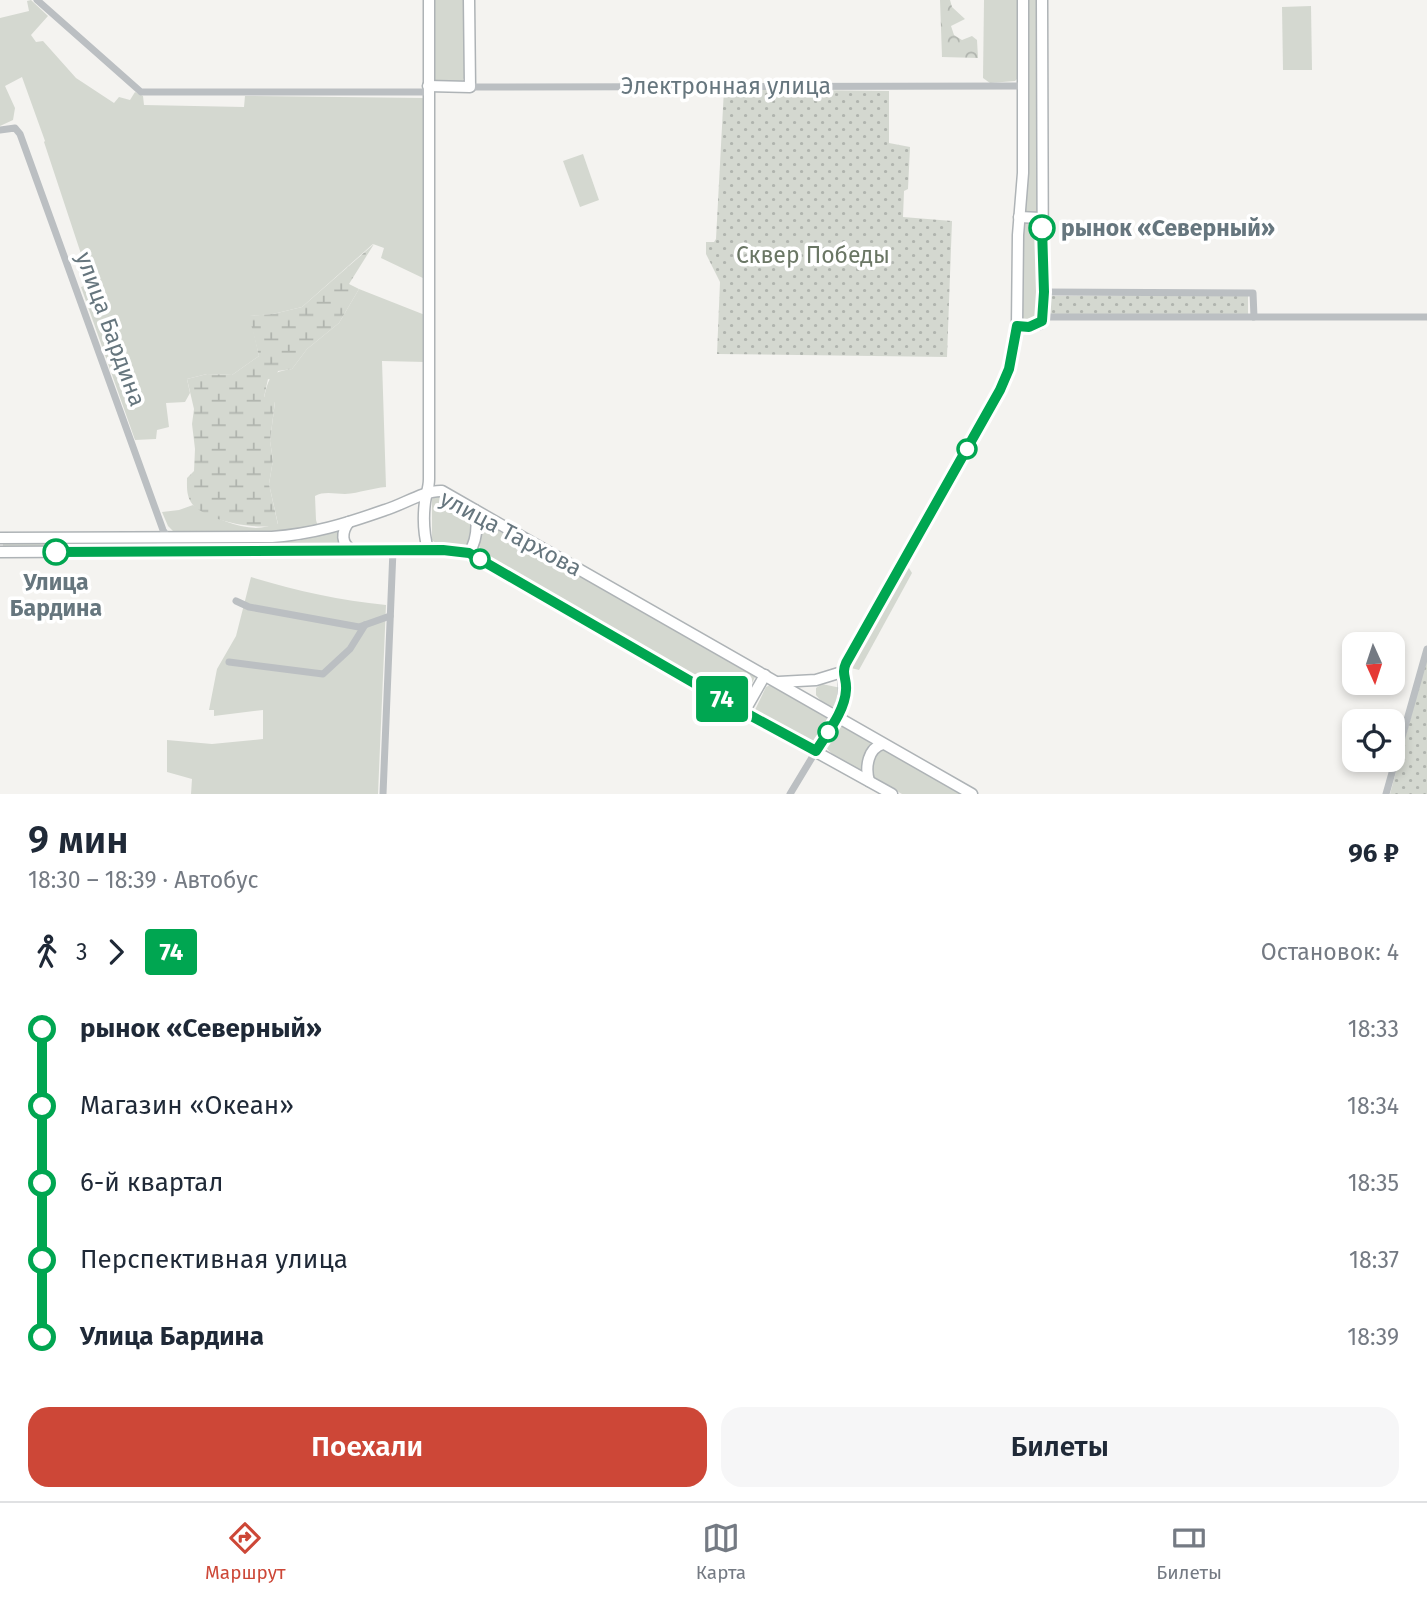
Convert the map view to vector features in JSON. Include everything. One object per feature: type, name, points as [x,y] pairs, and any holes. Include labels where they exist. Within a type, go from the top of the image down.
[{"type":"main road","points":[[428,550],[425,538],[425,500],[429,491],[429,0]]},
{"type":"main road","points":[[470,0],[470,87]]},
{"type":"main road","points":[[816,751],[837,716],[846,691],[842,672],[1000,390],[1011,362],[1017,326],[1019,217],[1023,173],[1023,0]]},
{"type":"main road","points":[[1017,326],[1040,324],[1043,317],[1042,0]]},
{"type":"main road","name":"Электронная улица","points":[[428,89],[470,87]]},
{"type":"main road","points":[[1019,217],[1041,218]]},
{"type":"main road","name":"улица Тархова","points":[[0,538],[272,537],[308,534],[411,501],[429,491],[442,491],[972,794]]},
{"type":"main road","points":[[469,553],[478,524],[475,510]]},
{"type":"main road","points":[[350,522],[343,538],[346,547],[353,551]]},
{"type":"main road","points":[[168,538],[170,551]]},
{"type":"main road","name":"улица Тархова","points":[[0,552],[428,550],[469,553],[892,794]]},
{"type":"main road","points":[[778,682],[816,680],[842,672]]},
{"type":"main road","points":[[744,712],[765,675]]},
{"type":"main road","points":[[869,781],[867,771],[871,753],[876,746],[883,744]]},
{"type":"street","name":"Электронная улица","points":[[37,0],[137,90],[148,93],[428,89]]},
{"type":"street","name":"Электронная улица","points":[[470,87],[1023,86]]},
{"type":"street","name":"улица Бардина","points":[[0,130],[15,128],[20,134],[168,538]]},
{"type":"street","points":[[1044,292],[1252,293],[1254,317]]},
{"type":"street","points":[[1043,317],[1427,317]]},
{"type":"street","points":[[383,794],[393,550]]},
{"type":"street","points":[[236,601],[249,607],[359,627],[390,616]]},
{"type":"street","points":[[229,662],[323,674],[350,649],[365,625]]},
{"type":"street","points":[[1386,794],[1427,649]]},
{"type":"street","points":[[790,794],[816,751]]},
{"type":"green space","points":[[31,0],[48,16],[31,35],[36,42],[43,41],[76,78],[114,103],[119,97],[130,100],[135,92],[143,96],[144,105],[244,107],[245,96],[424,98],[425,279],[381,258],[384,248],[373,244],[302,307],[250,316],[259,356],[232,375],[207,374],[187,379],[190,393],[185,402],[166,403],[169,427],[157,430],[156,439],[135,440],[81,287],[91,284],[22,77],[5,86],[15,108],[13,120],[0,126],[0,18],[29,11],[27,1]]},
{"type":"green space","points":[[431,0],[466,0],[465,76],[462,82],[437,85],[432,81]]},
{"type":"green space","points":[[940,0],[950,0],[952,7],[965,19],[951,26],[954,35],[962,40],[972,36],[977,40],[978,58],[942,57]]},
{"type":"green space","points":[[984,0],[1021,0],[1020,76],[1015,81],[990,83],[983,78]]},
{"type":"green space","points":[[1027,0],[1040,0],[1038,211],[1034,214],[1024,212]]},
{"type":"green space","points":[[1311,6],[1312,70],[1283,70],[1282,7]]},
{"type":"green space","name":"Сквер Победы","points":[[724,89],[889,91],[889,143],[910,147],[908,189],[904,191],[903,217],[952,221],[947,357],[717,354],[720,282],[706,254],[706,242],[714,242],[716,239]]},
{"type":"green space","points":[[583,154],[599,200],[580,207],[563,161]]},
{"type":"green space","points":[[1028,220],[1038,223],[1040,317],[1036,323],[1023,322],[1020,317],[1022,225]]},
{"type":"green space","points":[[374,244],[349,284],[359,289],[339,323],[307,349],[292,369],[278,371],[275,381],[268,379],[264,397],[275,401],[270,441],[273,460],[269,484],[278,525],[234,523],[201,511],[193,505],[187,492],[187,478],[194,471],[195,449],[192,424],[194,409],[187,379],[207,374],[232,375],[259,356],[249,316],[302,307]]},
{"type":"green space","points":[[359,289],[425,315],[426,362],[382,361],[386,487],[345,494],[318,494],[315,496],[318,527],[292,532],[174,532],[162,512],[193,505],[239,526],[256,528],[278,524],[269,484],[273,460],[270,441],[275,402],[264,398],[267,385],[275,374],[292,369],[307,349],[339,323]]},
{"type":"green space","points":[[1248,295],[1248,314],[1049,314],[1049,296]]},
{"type":"green space","points":[[439,494],[468,509],[473,529],[466,547],[440,547],[432,540],[432,499]]},
{"type":"green space","points":[[485,525],[491,525],[749,668],[755,677],[744,699],[736,701],[485,556],[479,541]]},
{"type":"green space","points":[[337,532],[341,547],[178,545],[181,542],[297,541]]},
{"type":"green space","points":[[3,542],[157,542],[157,547],[3,547]]},
{"type":"green space","points":[[907,565],[912,573],[859,670],[851,668]]},
{"type":"green space","points":[[251,577],[318,594],[386,605],[378,794],[191,794],[192,779],[167,772],[167,740],[212,744],[263,739],[263,710],[214,716],[214,710],[209,710],[217,669],[236,636]]},
{"type":"green space","points":[[1427,657],[1427,794],[1390,794],[1396,772],[1405,772],[1405,738]]},
{"type":"green space","points":[[772,684],[827,718],[814,741],[809,742],[754,712],[766,687]]},
{"type":"green space","points":[[822,684],[841,688],[837,706],[822,702],[816,695],[816,688]]},
{"type":"green space","points":[[839,724],[869,740],[871,747],[864,771],[836,757],[824,744]]},
{"type":"green space","points":[[880,749],[963,794],[902,794],[872,777],[872,756]]},
{"type":"bus line","name":"74","points":[[56,552],[443,550],[469,553],[816,751],[842,703],[846,691],[842,672],[846,663],[1000,390],[1013,355],[1017,326],[1029,327],[1042,321],[1042,228]]},
{"type":"place","name":"рынок «Северный»","points":[[1042,228]]},
{"type":"place","name":"Улица Бардина","points":[[56,552]]}]
